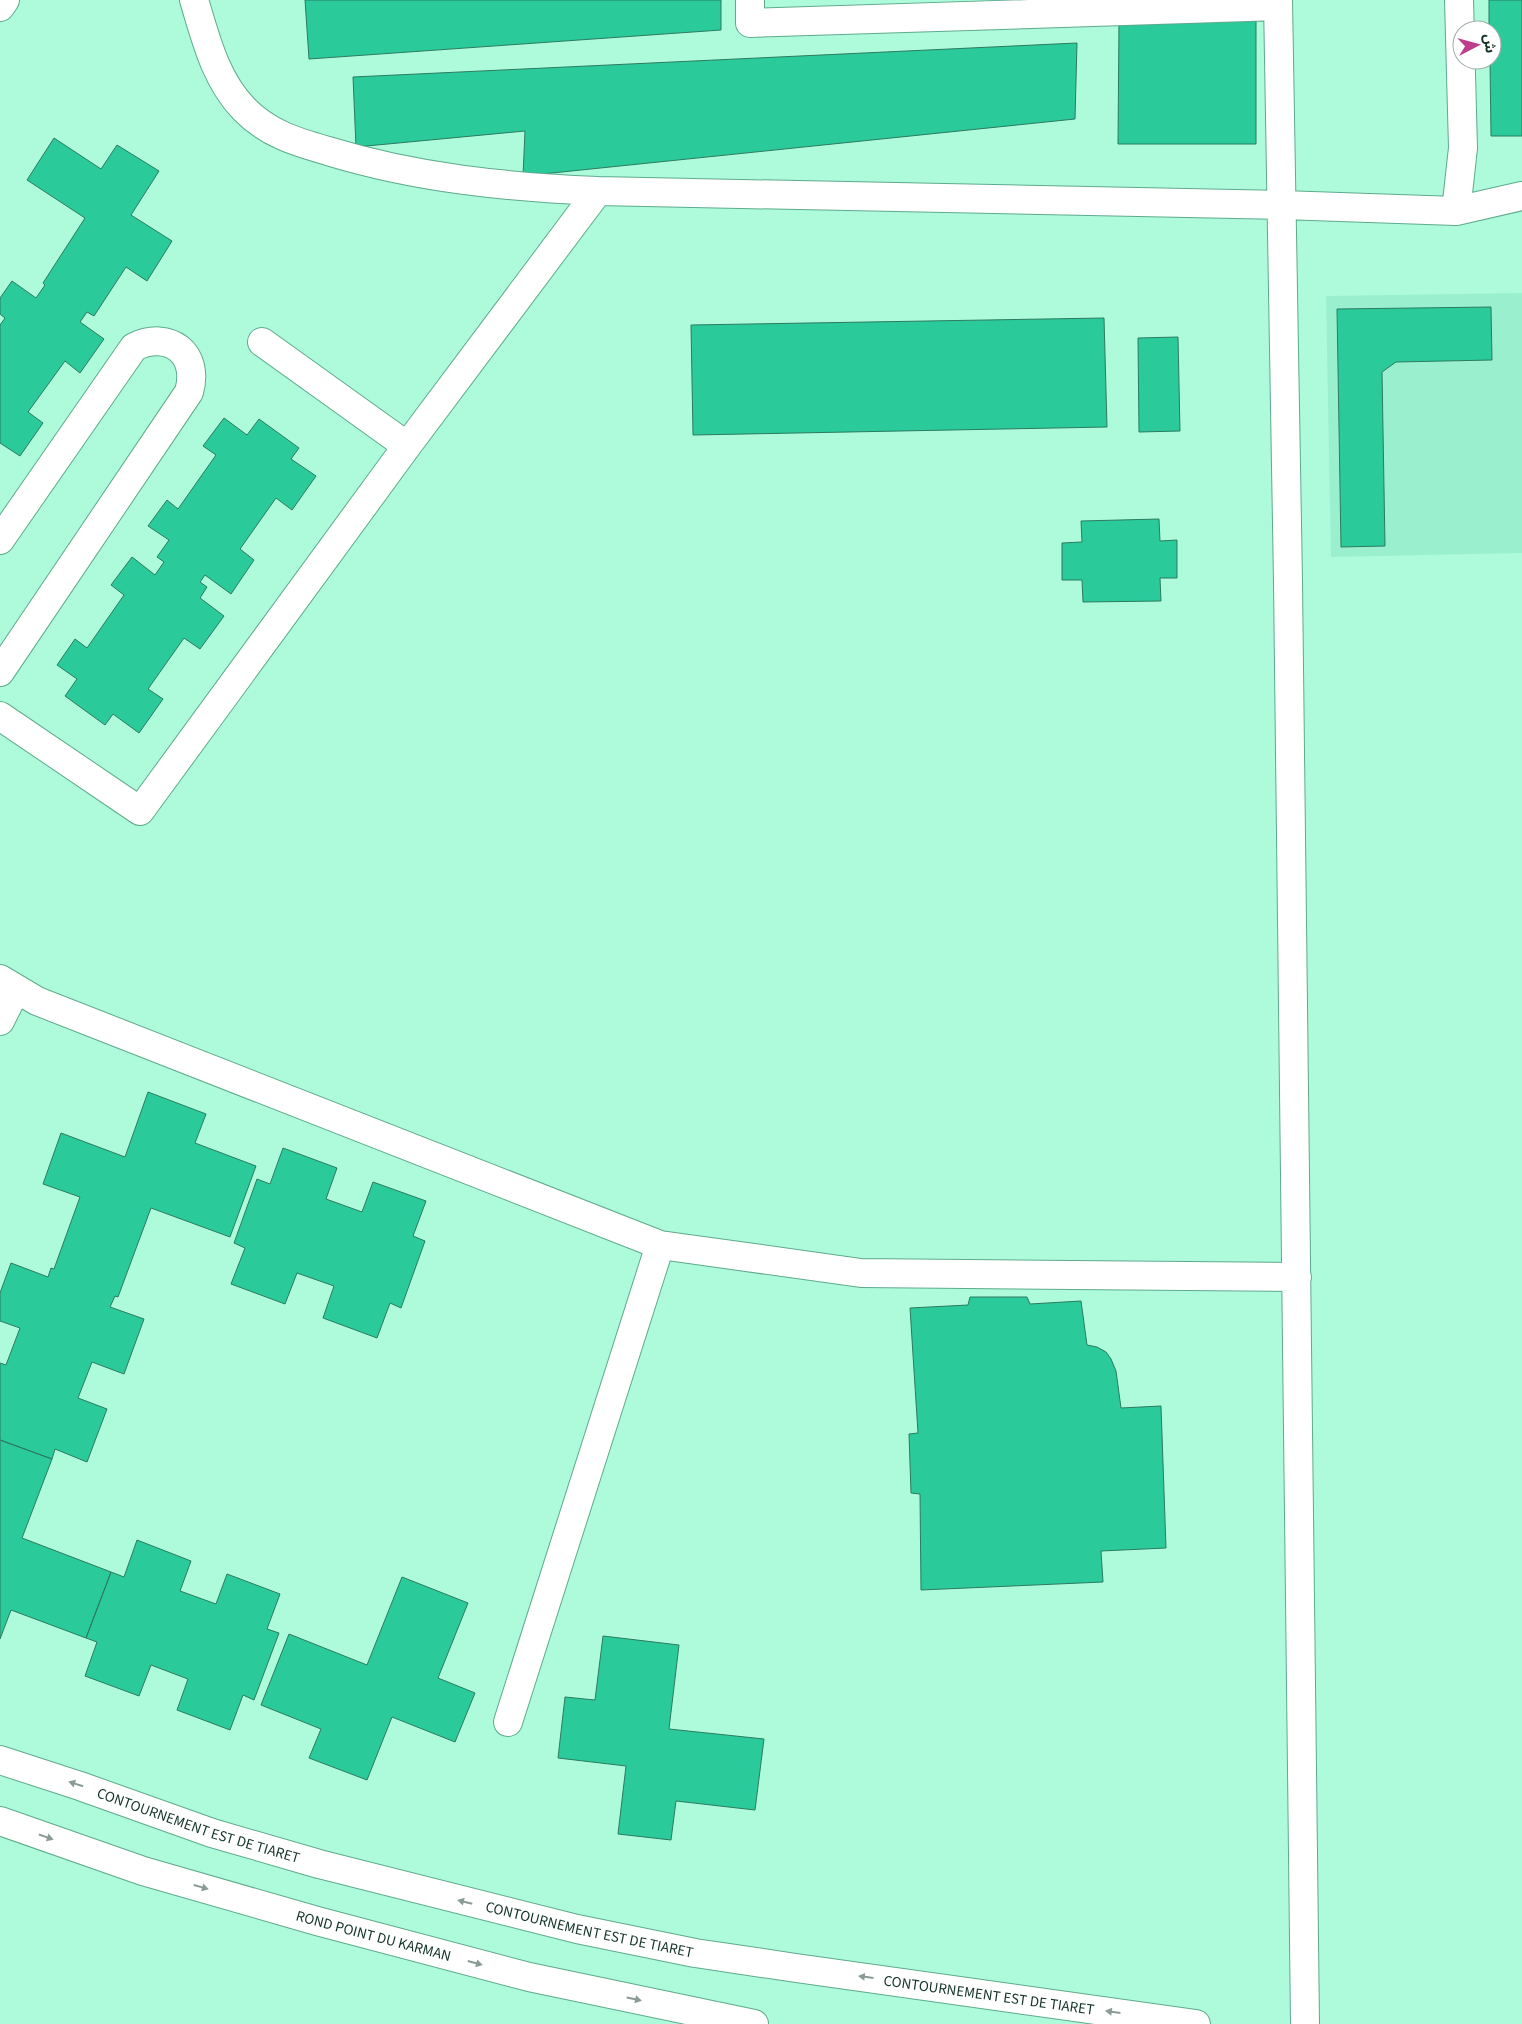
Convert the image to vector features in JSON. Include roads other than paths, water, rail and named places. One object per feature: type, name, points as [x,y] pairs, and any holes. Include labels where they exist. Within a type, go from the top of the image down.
[{"type":"main road","points":[[0,7],[5,0]]},
{"type":"main road","points":[[194,0],[218,73],[230,93],[256,120],[282,137],[344,156],[433,176],[470,182],[533,188],[598,191],[1282,205],[1456,211],[1522,196]]},
{"type":"main road","points":[[750,0],[750,23],[1278,3],[1297,1278],[1305,2024]]},
{"type":"main road","points":[[1456,211],[1463,148],[1459,0]]},
{"type":"main road","points":[[0,716],[140,810],[407,446],[598,191]]},
{"type":"main road","points":[[0,540],[134,347],[156,340],[168,342],[187,356],[191,367],[192,380],[189,392],[0,672]]},
{"type":"main road","points":[[262,342],[407,446]]},
{"type":"main road","points":[[0,1021],[8,984],[37,1001],[56,1009],[660,1245],[861,1273],[1297,1278]]},
{"type":"main road","points":[[508,1722],[660,1245]]},
{"type":"main road","name":"CONTOURNEMENT EST DE TIARET","points":[[0,1760],[239,1841],[418,1890],[577,1929],[696,1953],[1196,2024]]},
{"type":"main road","name":"ROND POINT DU KARMAN","points":[[0,1821],[143,1871],[317,1921],[529,1977],[754,2024]]}]
